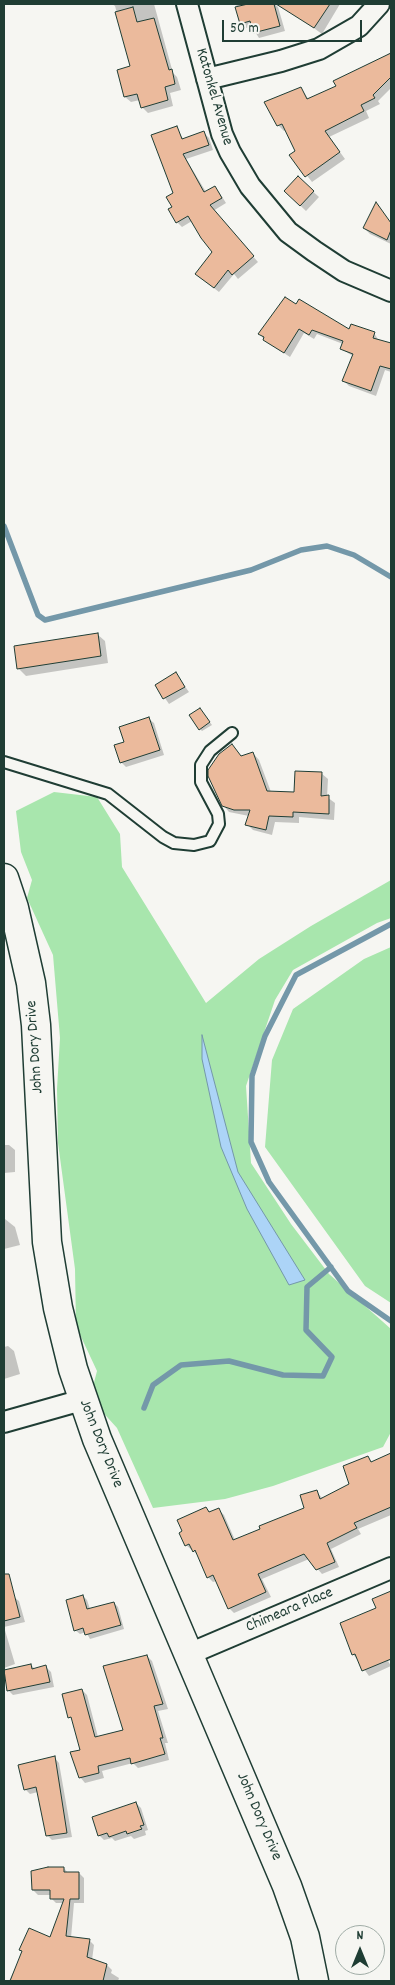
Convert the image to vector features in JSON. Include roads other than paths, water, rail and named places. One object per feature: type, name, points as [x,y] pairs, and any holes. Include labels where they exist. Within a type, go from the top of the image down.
[{"type":"street","name":"Katonkel Avenue","points":[[187,4],[216,114],[230,152],[262,204],[288,232],[314,251],[344,271],[391,291]]},
{"type":"street","points":[[208,79],[281,61],[319,49],[359,26],[379,4]]},
{"type":"street","name":"John Dory Drive","points":[[4,878],[14,908],[31,983],[36,1025],[43,1192],[48,1251],[62,1331],[82,1400],[287,1886],[305,1937],[314,1981]]},
{"type":"street","points":[[4,1422],[82,1400]]},
{"type":"street","name":"Chimeara Place","points":[[189,1654],[391,1568]]},
{"type":"lane","points":[[4,762],[108,794],[163,837],[174,843],[194,845],[210,841],[219,824],[218,814],[202,782],[202,764],[210,750],[232,733]]},
{"type":"water","points":[[202,1035],[238,1172],[305,1280],[289,1285],[247,1209],[221,1147],[202,1059]]},
{"type":"waterway","points":[[4,526],[38,615],[45,620],[251,570],[301,550],[327,546],[354,555],[391,577]]},
{"type":"waterway","points":[[391,924],[296,975],[265,1036],[252,1076],[251,1142],[269,1182],[348,1291],[391,1321]]},
{"type":"waterway","points":[[144,1408],[153,1385],[181,1365],[229,1361],[283,1375],[323,1376],[332,1357],[306,1330],[307,1287],[331,1267]]}]
